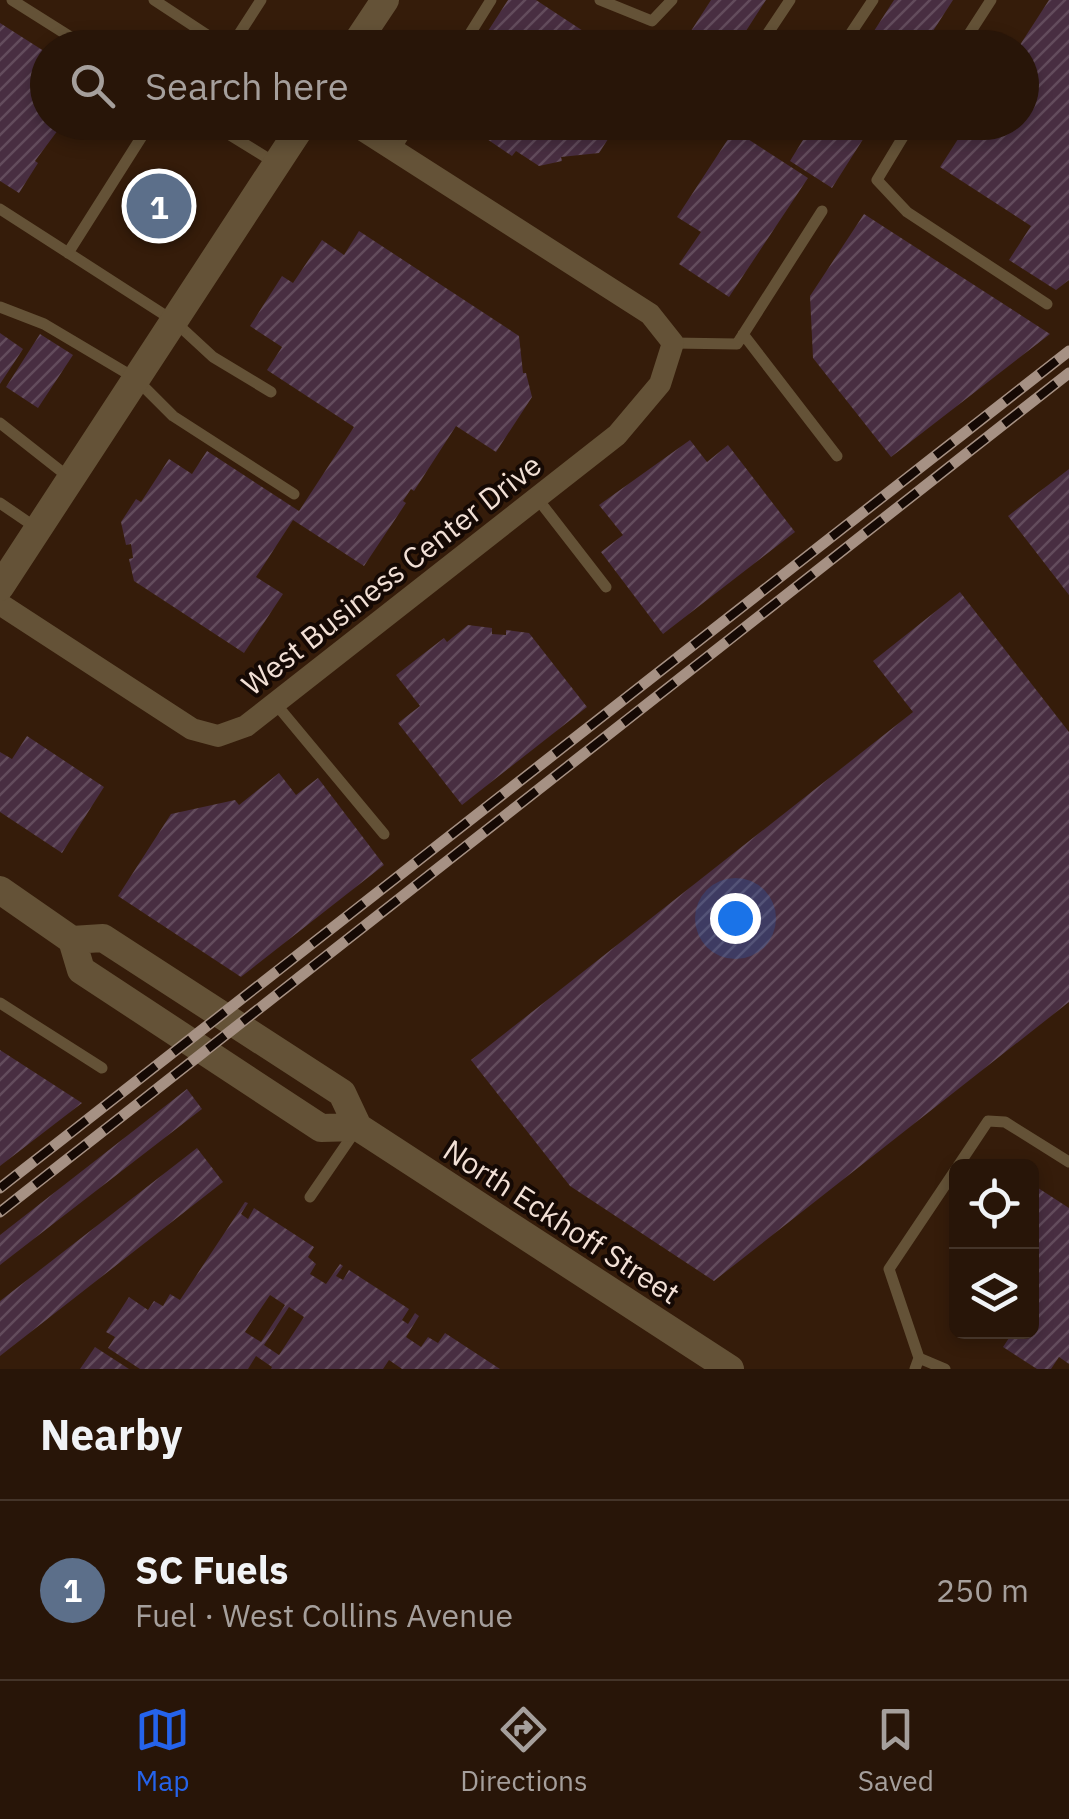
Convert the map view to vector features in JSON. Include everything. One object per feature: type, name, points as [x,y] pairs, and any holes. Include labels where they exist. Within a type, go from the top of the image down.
[{"type":"street","points":[[365,30],[384,0]]},
{"type":"street","points":[[0,587],[292,140]]},
{"type":"street","points":[[377,140],[650,314],[673,343]]},
{"type":"street","name":"West Business Center Drive","points":[[0,604],[192,729],[218,736],[246,726],[616,435],[660,384],[673,343]]},
{"type":"street","name":"North Eckhoff Street","points":[[3,899],[72,940],[103,938],[342,1093],[358,1128],[730,1369]]},
{"type":"street","name":"North Eckhoff Street","points":[[72,940],[81,970],[321,1128],[358,1128]]},
{"type":"lane","points":[[12,0],[60,30]]},
{"type":"lane","points":[[154,0],[200,30]]},
{"type":"lane","points":[[240,30],[261,0]]},
{"type":"lane","points":[[472,30],[491,0]]},
{"type":"lane","points":[[600,0],[652,21],[672,0]]},
{"type":"lane","points":[[770,30],[790,0]]},
{"type":"lane","points":[[853,30],[872,0]]},
{"type":"lane","points":[[972,30],[991,0]]},
{"type":"lane","points":[[68,252],[140,140]]},
{"type":"lane","points":[[239,140],[277,164]]},
{"type":"lane","points":[[394,151],[401,140]]},
{"type":"lane","points":[[901,140],[877,180],[907,212],[1047,304]]},
{"type":"lane","points":[[0,209],[174,321],[214,356],[271,392]]},
{"type":"lane","points":[[673,343],[737,344],[822,211]]},
{"type":"lane","points":[[0,308],[44,324],[136,379],[173,416],[294,494]]},
{"type":"lane","points":[[744,334],[836,456]]},
{"type":"lane","points":[[0,423],[71,479]]},
{"type":"lane","points":[[537,498],[606,587]]},
{"type":"lane","points":[[0,503],[38,529]]},
{"type":"lane","points":[[275,703],[384,834]]},
{"type":"lane","points":[[0,1003],[102,1068]]},
{"type":"lane","points":[[963,1159],[988,1121],[1005,1122],[1069,1162]]},
{"type":"lane","points":[[310,1197],[358,1128]]},
{"type":"lane","points":[[945,1369],[917,1363],[890,1269],[949,1180]]},
{"type":"building","points":[[508,0],[536,0],[582,30],[489,30]]},
{"type":"building","points":[[711,0],[766,0],[747,30],[692,30]]},
{"type":"building","points":[[894,0],[953,0],[934,30],[875,30]]},
{"type":"building","points":[[1049,0],[1069,0],[1069,280],[1056,290],[1009,260],[1031,226],[940,167],[957,140],[1039,140],[1039,30],[1030,30]]},
{"type":"building","points":[[0,23],[30,42],[30,140],[51,140],[19,193],[0,181]]},
{"type":"building","points":[[488,140],[607,140],[599,153],[561,157],[562,161],[539,166],[516,151],[512,156]]},
{"type":"building","points":[[727,140],[749,140],[808,178],[729,297],[679,264],[701,232],[677,217]]},
{"type":"building","points":[[803,140],[863,140],[832,188],[790,161]]},
{"type":"building","points":[[164,172],[189,187],[155,241],[130,225]]},
{"type":"building","points":[[864,214],[1050,334],[891,457],[813,358],[810,296]]},
{"type":"building","points":[[359,231],[519,336],[523,373],[532,397],[496,452],[456,426],[414,491],[411,489],[403,501],[406,503],[364,566],[293,520],[256,577],[283,594],[244,653],[134,581],[129,559],[133,558],[131,544],[126,545],[121,522],[136,499],[141,502],[169,459],[192,474],[207,451],[299,511],[354,427],[267,370],[282,347],[250,326],[282,276],[293,283],[322,240],[344,255]]},
{"type":"building","points":[[0,333],[23,349],[0,384]]},
{"type":"building","points":[[40,334],[73,355],[38,408],[6,387]]},
{"type":"building","points":[[690,440],[707,462],[728,445],[795,532],[663,634],[601,552],[623,535],[599,505]]},
{"type":"building","points":[[1069,469],[1069,595],[1008,516]]},
{"type":"building","points":[[960,592],[1069,732],[1069,1002],[714,1281],[570,1186],[471,1060],[913,712],[873,661]]},
{"type":"building","points":[[468,625],[492,628],[492,634],[506,635],[506,630],[529,633],[587,707],[462,805],[398,723],[420,706],[396,675],[444,638],[447,642]]},
{"type":"building","points":[[27,736],[104,787],[62,853],[0,812],[0,752],[12,759]]},
{"type":"building","points":[[279,773],[296,795],[318,778],[384,865],[241,977],[118,896],[171,814],[235,800],[239,805]]},
{"type":"building","points":[[0,1050],[82,1103],[0,1166]]},
{"type":"building","points":[[187,1089],[202,1109],[0,1265],[0,1235]]},
{"type":"building","points":[[197,1148],[223,1182],[0,1356],[0,1301]]},
{"type":"building","points":[[1039,1189],[1069,1208],[1069,1364],[1059,1357],[1051,1369],[1037,1369],[1003,1347],[1008,1339],[1039,1339]]},
{"type":"building","points":[[245,1202],[248,1203],[241,1214],[248,1219],[254,1208],[314,1247],[308,1257],[316,1264],[310,1274],[326,1284],[340,1264],[343,1266],[336,1276],[343,1280],[349,1270],[409,1309],[402,1320],[408,1324],[415,1313],[419,1316],[406,1337],[421,1347],[428,1337],[438,1343],[445,1333],[500,1369],[402,1369],[389,1360],[383,1369],[271,1369],[256,1356],[248,1369],[140,1369],[108,1348],[115,1337],[106,1332],[129,1297],[148,1310],[154,1301],[163,1306],[170,1294],[180,1300]],"holes":[[[270,1295],[285,1305],[261,1342],[245,1332]],[[289,1307],[304,1317],[279,1355],[264,1345]]]},
{"type":"building","points":[[95,1347],[129,1369],[80,1369]]},
{"type":"railway","points":[[0,1188],[1069,351]]},
{"type":"railway","points":[[0,1212],[1069,373]]},
{"type":"place","name":"SC Fuels","points":[[159,206]]}]
